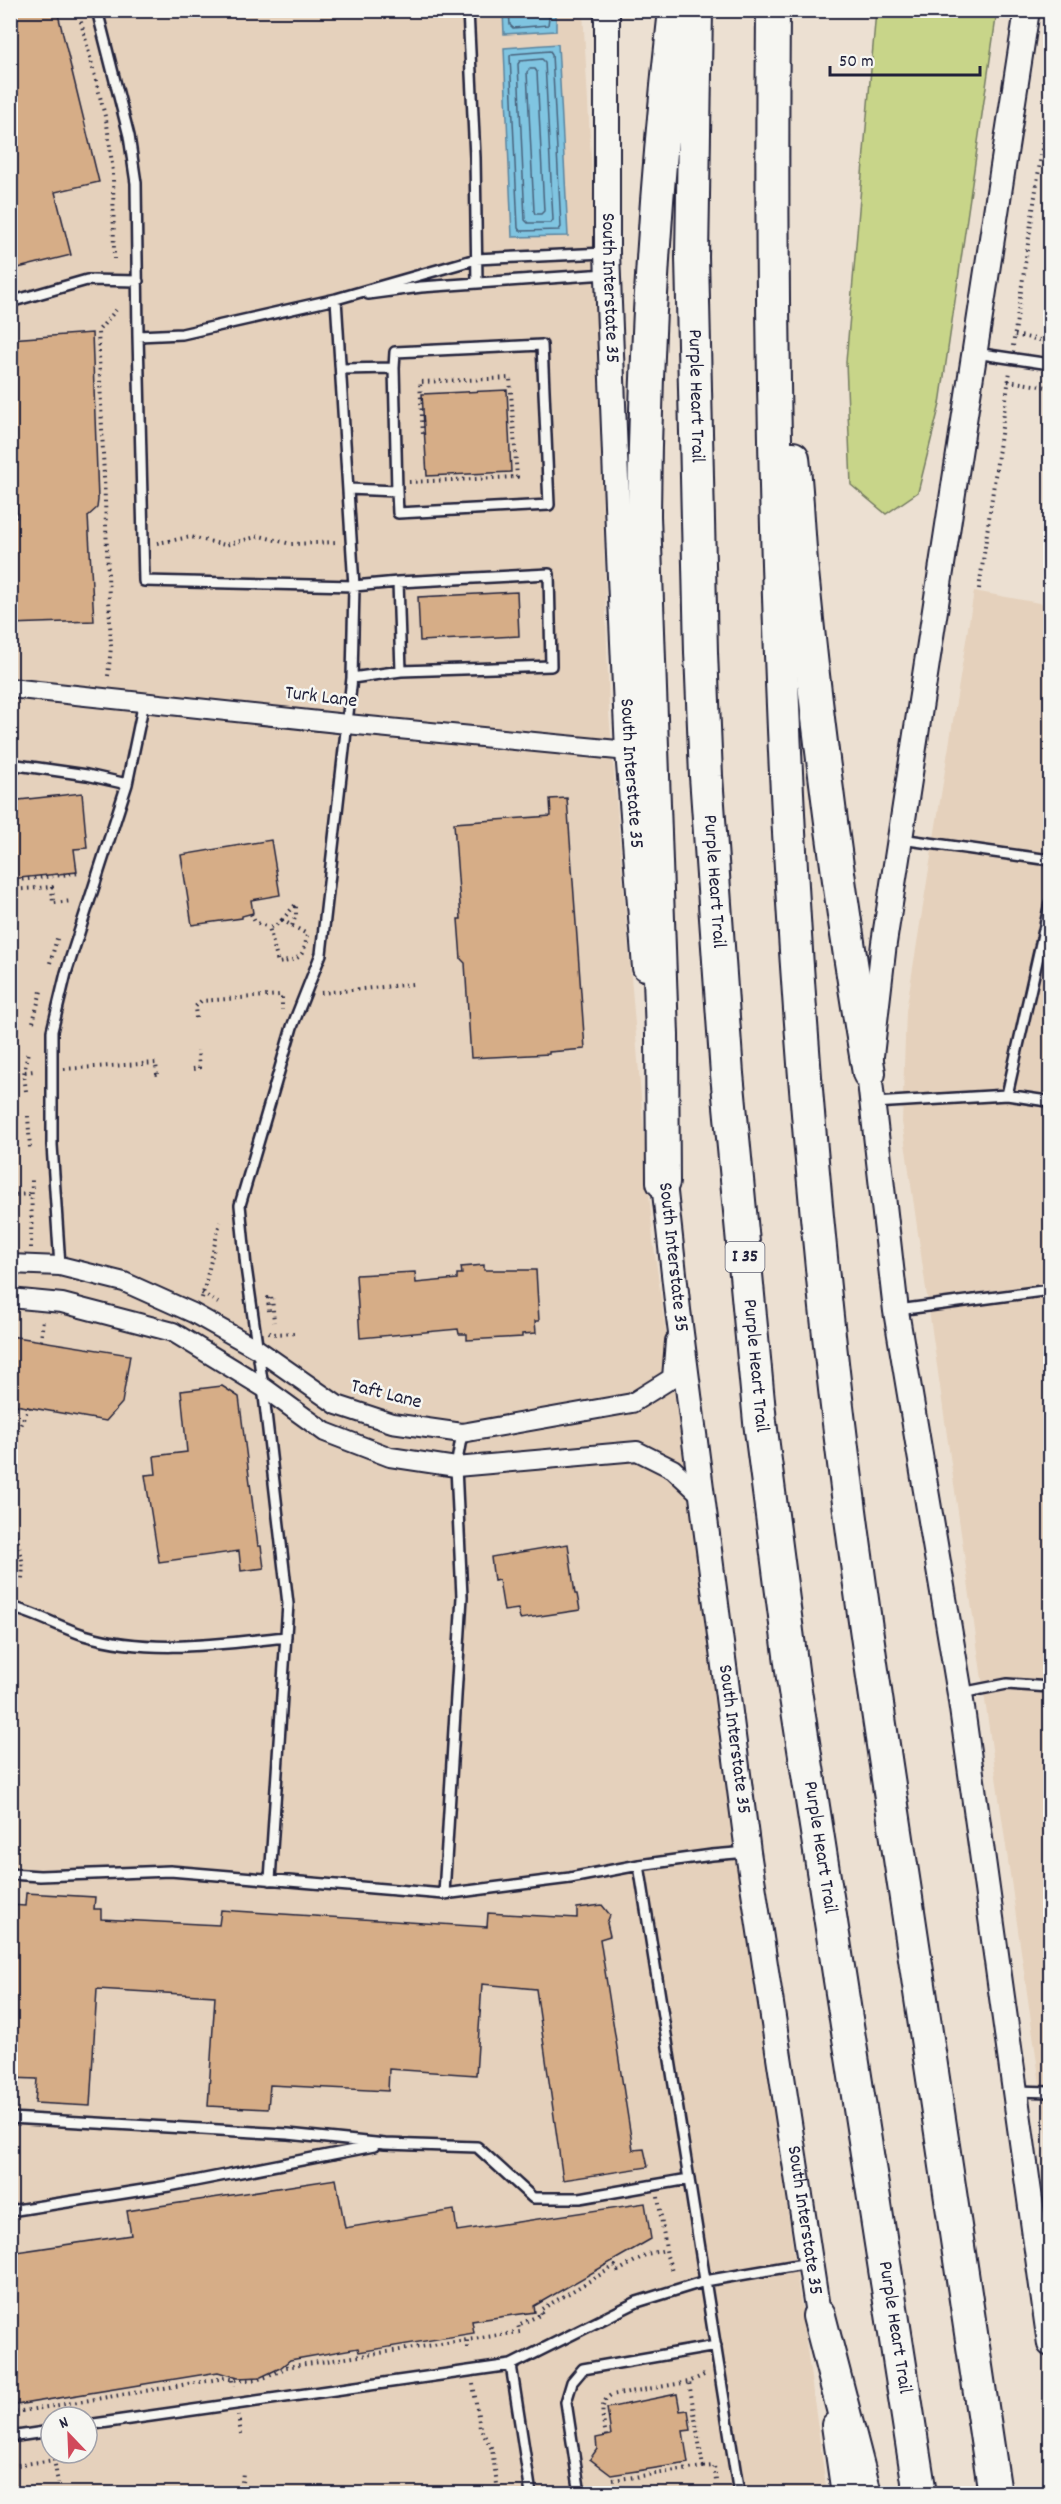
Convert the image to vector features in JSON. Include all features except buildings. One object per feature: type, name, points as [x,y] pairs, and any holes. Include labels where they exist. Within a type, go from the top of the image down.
[{"type":"highway","points":[[663,1182],[661,1024],[644,516],[645,440],[654,257],[675,10]]},
{"type":"highway","name":"Purple Heart Trail","points":[[696,10],[692,257],[701,652],[706,776],[727,1074],[760,1422],[793,1678],[920,2493]]},
{"type":"highway","points":[[773,10],[771,234],[776,552],[786,785],[804,1051],[821,1255],[832,1366],[868,1648],[995,2493]]},
{"type":"highway","points":[[771,234],[797,495],[801,560],[819,723],[851,968],[869,1073]]},
{"type":"highway","points":[[819,2316],[865,2493]]},
{"type":"main road","name":"South Interstate 35","points":[[607,10],[608,263],[627,751],[663,1182],[748,1852],[844,2493]]},
{"type":"main road","points":[[1027,10],[884,944],[869,1073],[896,1311],[960,1694],[1016,2091],[1046,2276],[1050,2344]]},
{"type":"street","name":"Turk Lane","points":[[10,687],[347,724],[627,751]]},
{"type":"street","name":"Taft Lane","points":[[10,1264],[60,1266],[124,1282],[193,1313],[257,1349],[337,1405],[392,1423],[462,1433],[632,1403],[672,1378],[678,1310]]},
{"type":"street","points":[[10,1298],[62,1303],[173,1332],[263,1387],[325,1432],[390,1457],[456,1467],[637,1451],[673,1469],[702,1496]]},
{"type":"lane","points":[[97,10],[129,136],[136,183],[144,581],[354,586],[549,574],[551,666],[401,671],[352,678]]},
{"type":"lane","points":[[468,10],[475,158],[477,282]]},
{"type":"lane","points":[[138,336],[182,334],[336,299],[476,259],[608,263]]},
{"type":"lane","points":[[336,299],[608,263]]},
{"type":"lane","points":[[10,302],[87,280],[138,280]]},
{"type":"lane","points":[[270,1880],[288,1604],[240,1205],[292,1027],[321,954],[352,678],[354,586],[336,299]]},
{"type":"lane","points":[[542,345],[549,505],[398,513],[397,491],[394,352],[542,345]]},
{"type":"lane","points":[[975,353],[1050,364]]},
{"type":"lane","points":[[341,369],[394,368]]},
{"type":"lane","points":[[348,489],[397,491]]},
{"type":"lane","points":[[398,582],[401,671]]},
{"type":"lane","points":[[60,1266],[52,1145],[52,1031],[66,973],[127,784],[144,702]]},
{"type":"lane","points":[[10,764],[87,775],[127,784]]},
{"type":"lane","points":[[901,839],[1050,860]]},
{"type":"lane","points":[[1007,1095],[1050,903]]},
{"type":"lane","points":[[874,1103],[1007,1095],[1047,1101]]},
{"type":"lane","points":[[896,1311],[1050,1290]]},
{"type":"lane","points":[[444,1894],[462,1598],[456,1467],[462,1433]]},
{"type":"lane","points":[[10,1606],[83,1635],[135,1646],[196,1647],[286,1637]]},
{"type":"lane","points":[[960,1694],[1007,1684],[1050,1687]]},
{"type":"lane","points":[[10,1874],[39,1876],[170,1871],[444,1894],[570,1878],[639,1865],[748,1852]]},
{"type":"lane","points":[[639,1865],[739,2493]]},
{"type":"lane","points":[[1050,1949],[1050,1955]]},
{"type":"lane","points":[[1016,2091],[1050,2092]]},
{"type":"lane","points":[[10,2118],[288,2134],[385,2144],[477,2147],[533,2198],[580,2198],[689,2179]]},
{"type":"lane","points":[[10,2211],[169,2186],[385,2144]]},
{"type":"lane","points":[[99,2424],[511,2365],[637,2302],[705,2281],[809,2264]]},
{"type":"lane","points":[[580,2493],[566,2402],[572,2382],[583,2369],[716,2346]]},
{"type":"lane","points":[[511,2365],[531,2493]]},
{"type":"lane","points":[[10,2438],[39,2433]]},
{"type":"path","points":[[78,10],[108,124],[112,159],[114,259]]},
{"type":"path","points":[[1014,341],[1050,94]]},
{"type":"path","points":[[108,676],[110,636],[98,331],[116,310]]},
{"type":"path","points":[[1015,335],[1050,342]]},
{"type":"path","points":[[408,482],[517,477],[510,378],[420,382],[423,435]]},
{"type":"path","points":[[979,589],[1008,379],[1047,387]]},
{"type":"path","points":[[151,544],[191,537],[225,545],[260,536],[291,544],[337,542]]},
{"type":"path","points":[[10,881],[79,873]]},
{"type":"path","points":[[51,876],[53,903],[72,901]]},
{"type":"path","points":[[10,890],[52,887]]},
{"type":"path","points":[[251,914],[255,922],[269,927],[275,926],[296,904],[296,915],[292,926]]},
{"type":"path","points":[[269,927],[278,963],[296,958],[305,951],[307,934],[282,920]]},
{"type":"path","points":[[50,963],[58,935]]},
{"type":"path","points":[[321,993],[413,984]]},
{"type":"path","points":[[33,1022],[41,991]]},
{"type":"path","points":[[196,1018],[195,1007],[201,1001],[280,995],[282,1010]]},
{"type":"path","points":[[193,1069],[199,1068],[198,1050]]},
{"type":"path","points":[[26,1091],[25,1071],[28,1051]]},
{"type":"path","points":[[63,1069],[156,1063],[157,1074],[161,1073]]},
{"type":"path","points":[[25,1071],[34,1071]]},
{"type":"path","points":[[28,1116],[30,1148]]},
{"type":"path","points":[[31,1251],[32,1177]]},
{"type":"path","points":[[10,1195],[32,1194]]},
{"type":"path","points":[[201,1302],[220,1222]]},
{"type":"path","points":[[202,1293],[218,1303]]},
{"type":"path","points":[[274,1322],[272,1297],[268,1298],[269,1332],[298,1334]]},
{"type":"path","points":[[40,1314],[44,1319],[40,1341]]},
{"type":"path","points":[[10,1446],[29,1407]]},
{"type":"path","points":[[10,1525],[16,1533],[19,1546],[23,1570],[22,1580]]},
{"type":"path","points":[[658,2193],[666,2250],[673,2273]]},
{"type":"path","points":[[10,2413],[225,2378],[255,2381],[278,2373],[286,2367],[520,2332],[518,2325],[542,2314],[540,2310],[615,2266],[618,2271],[647,2254],[666,2250]]},
{"type":"path","points":[[467,2340],[467,2348]]},
{"type":"path","points":[[606,2436],[602,2408],[606,2398],[611,2395],[689,2382],[704,2375]]},
{"type":"path","points":[[473,2379],[480,2428],[492,2449],[495,2493]]},
{"type":"path","points":[[232,2380],[233,2386]]},
{"type":"path","points":[[689,2382],[703,2467]]},
{"type":"path","points":[[238,2415],[241,2434]]},
{"type":"path","points":[[18,2465],[39,2462]]},
{"type":"path","points":[[55,2465],[58,2483]]},
{"type":"path","points":[[613,2480],[714,2466],[716,2481]]},
{"type":"path","points":[[241,2493],[243,2472]]},
{"type":"shaded area","points":[[11,11],[583,11],[594,213],[609,713],[653,1240],[827,2493],[11,2494]]},
{"type":"shaded area","points":[[974,591],[1050,605],[1050,2153],[902,1122],[906,1011]]},
{"type":"green space","points":[[876,11],[997,11],[940,404],[918,492],[886,514],[851,485],[846,362]]},
{"type":"water","points":[[503,11],[556,11],[556,31],[504,34]]},
{"type":"water","points":[[558,44],[568,236],[512,237],[504,48]]}]
